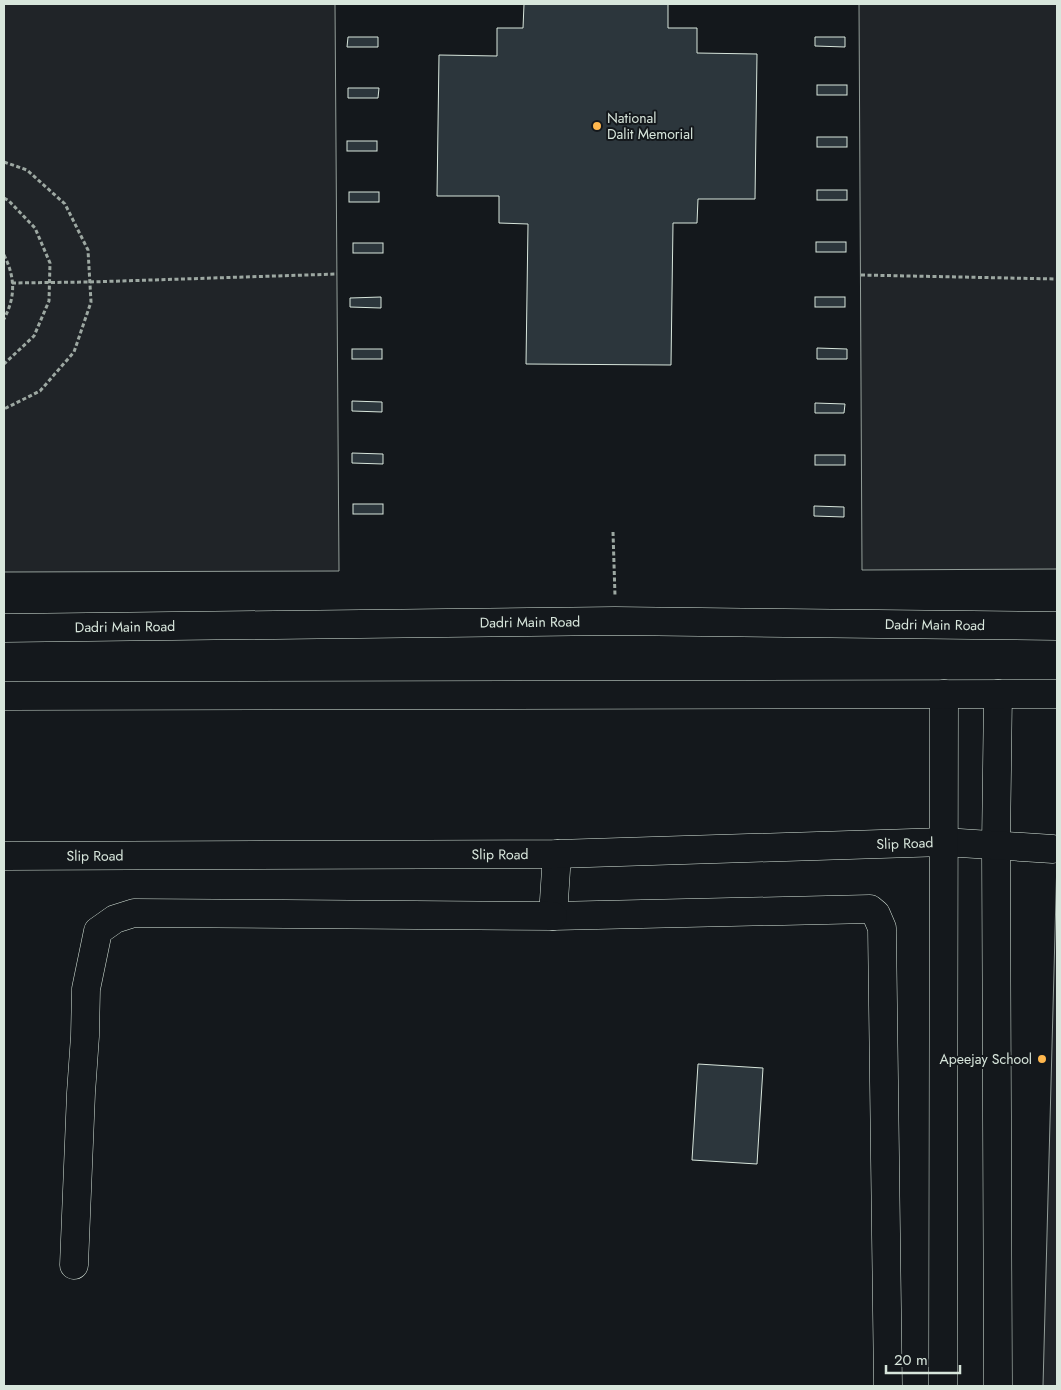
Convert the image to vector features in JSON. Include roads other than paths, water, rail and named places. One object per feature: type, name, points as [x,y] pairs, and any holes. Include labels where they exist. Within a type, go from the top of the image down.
[{"type":"main road","name":"Dadri Main Road","points":[[4,628],[616,621],[1057,626]]},
{"type":"main road","points":[[943,1386],[944,694]]},
{"type":"main road","points":[[998,694],[996,845],[998,1386]]},
{"type":"main road","points":[[4,696],[1057,694]]},
{"type":"main road","name":"Slip Road","points":[[4,856],[558,854],[944,842],[1053,849]]},
{"type":"main road","points":[[553,916],[558,854]]},
{"type":"main road","points":[[74,1265],[86,988],[98,931],[115,918],[134,913],[553,916],[870,909],[876,914],[882,928],[888,1386]]},
{"type":"place","name":"National Dalit Memorial","points":[[597,126]]},
{"type":"place","name":"Apeejay School","points":[[1042,1059]]}]
